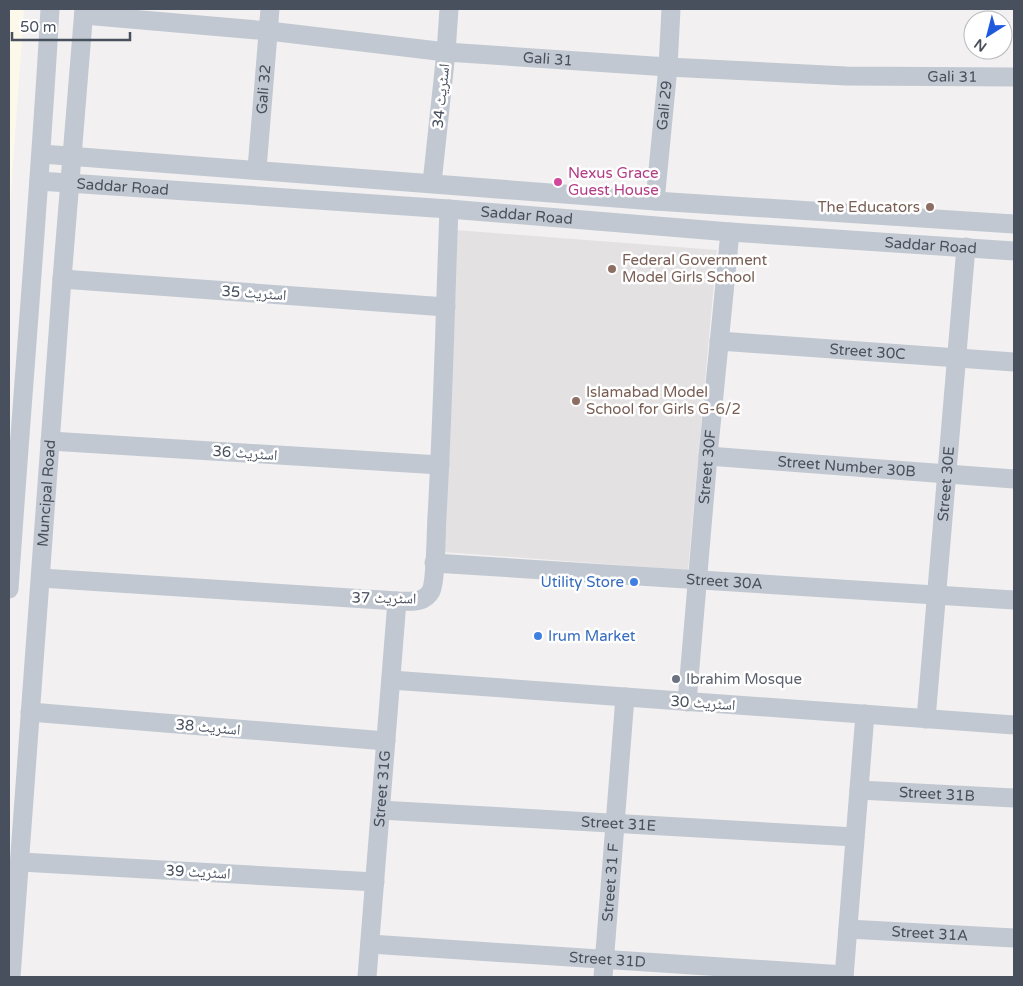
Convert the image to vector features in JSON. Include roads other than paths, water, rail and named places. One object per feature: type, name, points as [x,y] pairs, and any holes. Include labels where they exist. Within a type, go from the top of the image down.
[{"type":"street","points":[[9,589],[25,348],[42,154],[50,9]]},
{"type":"street","name":"Gali 32","points":[[257,169],[270,9]]},
{"type":"street","name":"اسٹریٹ 34","points":[[432,183],[449,9]]},
{"type":"street","name":"Gali 29","points":[[655,201],[668,67],[670,9]]},
{"type":"street","name":"Gali 31","points":[[84,12],[446,52],[668,67],[846,76],[1014,77]]},
{"type":"street","name":"Muncipal Road","points":[[10,977],[21,862],[30,712],[62,279],[74,156],[84,12]]},
{"type":"street","name":"Saddar Road","points":[[42,154],[655,201],[1014,224]]},
{"type":"street","name":"Saddar Road","points":[[39,181],[1014,251]]},
{"type":"street","name":"اسٹریٹ 37","points":[[41,578],[397,601],[417,601],[427,598],[432,589],[440,466],[449,209]]},
{"type":"street","name":"Street 30F","points":[[687,702],[708,456],[730,232]]},
{"type":"street","name":"Street 30E","points":[[926,719],[966,247]]},
{"type":"street","name":"اسٹریٹ 35","points":[[62,279],[446,307]]},
{"type":"street","name":"Street 30C","points":[[719,341],[1014,362]]},
{"type":"street","name":"اسٹریٹ 36","points":[[50,441],[440,466]]},
{"type":"street","name":"Street Number 30B","points":[[708,456],[1014,479]]},
{"type":"street","name":"Street 30A","points":[[434,564],[1014,600]]},
{"type":"street","name":"Street 31G","points":[[367,977],[397,601]]},
{"type":"street","name":"اسٹریٹ 30","points":[[391,680],[1014,725]]},
{"type":"street","name":"Street 31 F","points":[[604,968],[625,697]]},
{"type":"street","name":"اسٹریٹ 38","points":[[30,712],[386,741]]},
{"type":"street","name":"Street 31D","points":[[370,944],[604,968],[844,976],[865,714]]},
{"type":"street","name":"Street 31B","points":[[859,790],[1014,798]]},
{"type":"street","name":"Street 31E","points":[[380,810],[855,837]]},
{"type":"street","name":"اسٹریٹ 39","points":[[21,862],[375,882]]},
{"type":"street","name":"Street 31A","points":[[848,929],[1014,938]]},
{"type":"place","name":"Nexus Grace Guest House","points":[[558,182]]},
{"type":"place","name":"The Educators","points":[[930,207]]},
{"type":"place","name":"Federal Government Model Girls School","points":[[612,269]]},
{"type":"place","name":"Islamabad Model School for Girls G-6/2","points":[[576,401]]},
{"type":"place","name":"Utility Store","points":[[634,582]]},
{"type":"place","name":"Irum Market","points":[[538,636]]},
{"type":"place","name":"Ibrahim Mosque","points":[[676,679]]}]
